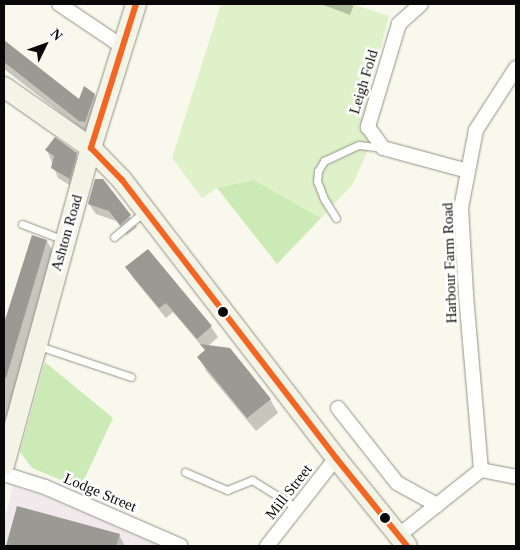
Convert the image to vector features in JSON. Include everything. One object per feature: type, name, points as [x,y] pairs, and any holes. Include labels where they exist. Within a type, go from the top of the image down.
[{"type":"street","points":[[59,4],[123,47]]},
{"type":"street","name":"Ashton Road","points":[[4,465],[91,148],[136,4]]},
{"type":"street","name":"Leigh Fold","points":[[383,148],[368,127],[399,24],[421,4]]},
{"type":"street","name":"Harbour Farm Road","points":[[482,470],[466,294],[461,208],[476,130],[516,68]]},
{"type":"street","points":[[4,87],[91,148],[122,180],[402,541],[437,506],[482,470],[516,478]]},
{"type":"street","points":[[383,148],[468,171]]},
{"type":"street","points":[[338,408],[397,483],[437,506]]},
{"type":"street","name":"Mill Street","points":[[267,546],[336,458]]},
{"type":"street","name":"Lodge Street","points":[[4,474],[45,487],[181,546]]},
{"type":"lane","points":[[336,218],[324,199],[317,181],[318,172],[324,161],[359,145],[383,148]]},
{"type":"lane","points":[[114,237],[145,211]]},
{"type":"lane","points":[[22,224],[65,240]]},
{"type":"lane","points":[[36,345],[131,377]]},
{"type":"lane","points":[[185,472],[227,490],[252,480],[297,508]]},
{"type":"shaded area","points":[[13,486],[47,497],[161,546],[4,546],[4,523]]},
{"type":"green space","points":[[221,4],[352,4],[389,16],[361,124],[371,143],[353,184],[321,218],[254,180],[217,188],[202,198],[172,158]]},
{"type":"green space","points":[[254,180],[321,218],[277,264],[217,188]]},
{"type":"green space","points":[[45,362],[113,418],[80,488],[32,468],[20,452]]},
{"type":"building","points":[[4,40],[79,99],[84,86],[95,94],[85,122],[79,121],[4,62]]},
{"type":"building","points":[[55,137],[77,153],[70,179],[51,168],[54,156],[45,150]]},
{"type":"building","points":[[95,179],[103,179],[131,215],[120,225],[109,211],[88,204]]},
{"type":"building","points":[[32,235],[47,240],[6,378],[4,378],[4,323]]},
{"type":"building","points":[[148,249],[212,326],[197,339],[166,303],[159,308],[125,267]]},
{"type":"building","points":[[200,344],[230,348],[271,399],[247,418],[197,357],[205,350]]},
{"type":"building","points":[[17,506],[120,534],[116,546],[6,546]]},
{"type":"transit line","points":[[136,4],[91,148],[122,180],[336,458],[407,546]]}]
